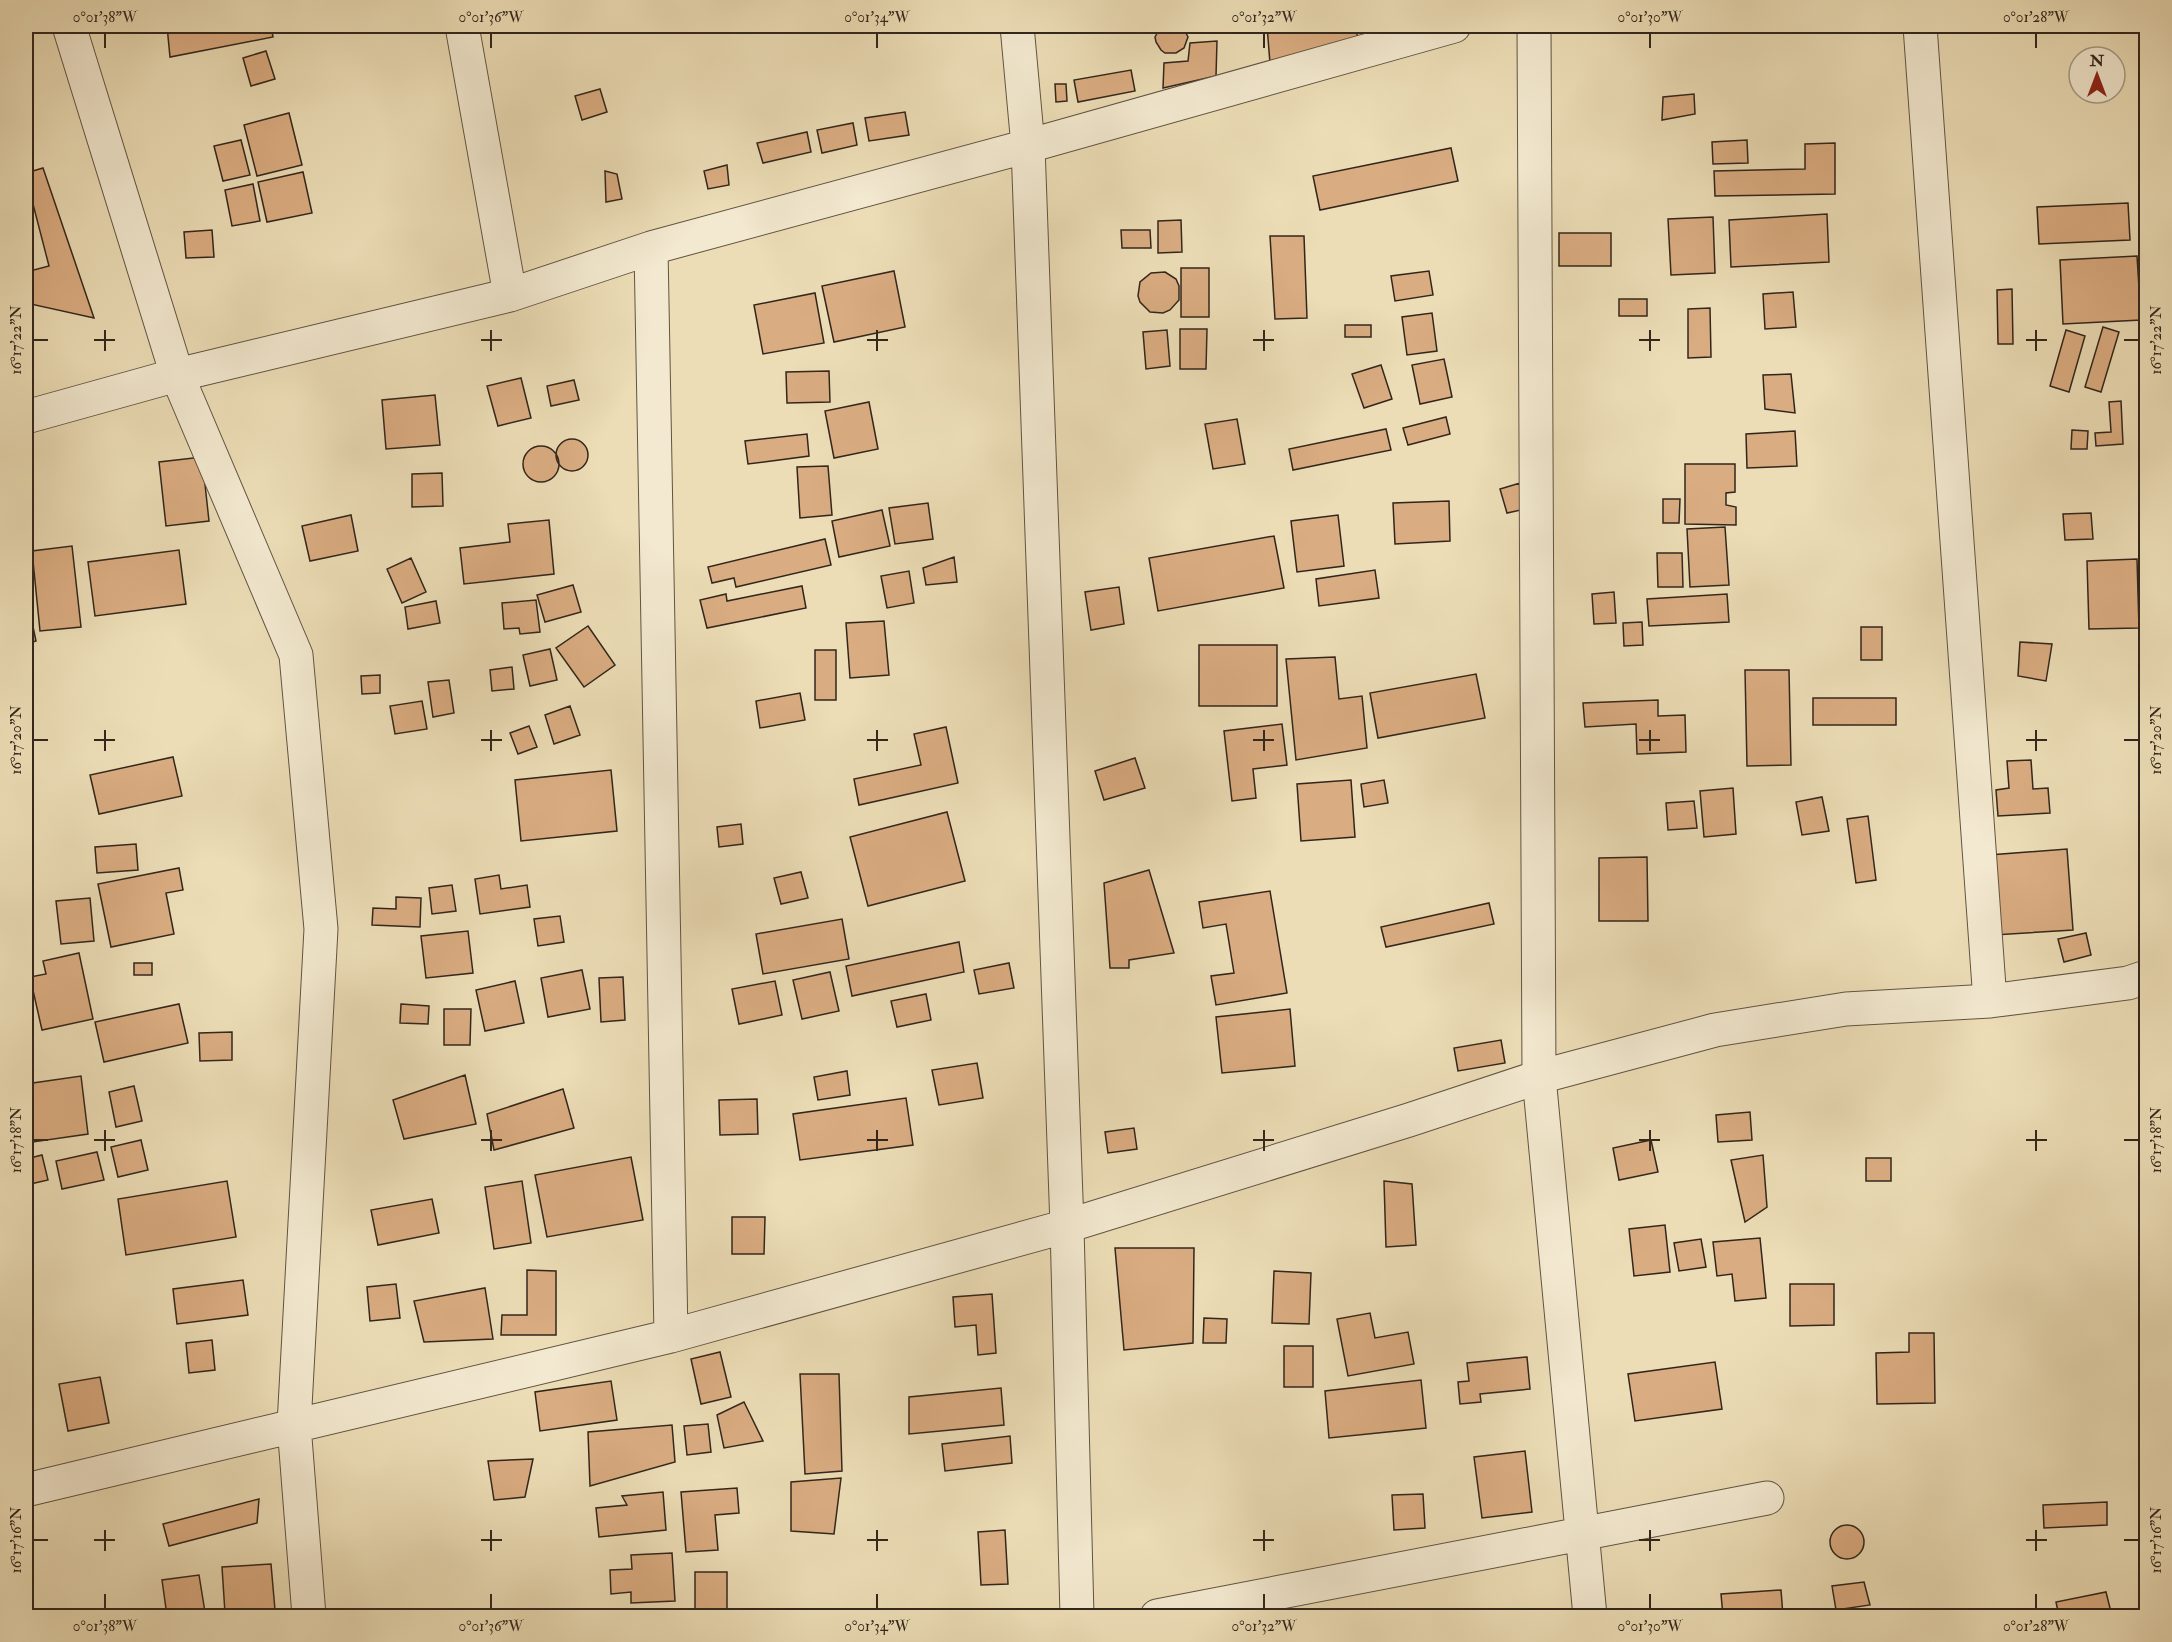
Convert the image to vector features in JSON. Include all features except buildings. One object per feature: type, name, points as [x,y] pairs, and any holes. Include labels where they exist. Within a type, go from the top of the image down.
[{"type":"street","points":[[69,26],[177,375],[296,655],[321,929],[294,1425],[309,1617]]},
{"type":"street","points":[[462,26],[510,295]]},
{"type":"street","points":[[1017,26],[1028,146],[1067,1226],[1077,1617]]},
{"type":"street","points":[[26,417],[177,375],[510,295],[651,248],[1028,146],[1454,26]]},
{"type":"street","points":[[1534,26],[1539,1077],[1590,1617]]},
{"type":"street","points":[[1920,26],[1990,1001]]},
{"type":"street","points":[[651,248],[671,1336]]},
{"type":"street","points":[[26,1490],[671,1336],[1067,1226],[1409,1120],[1539,1077],[1715,1030],[1846,1009],[1990,1001],[2128,983],[2146,977]]},
{"type":"street","points":[[1157,1617],[1767,1498]]}]
